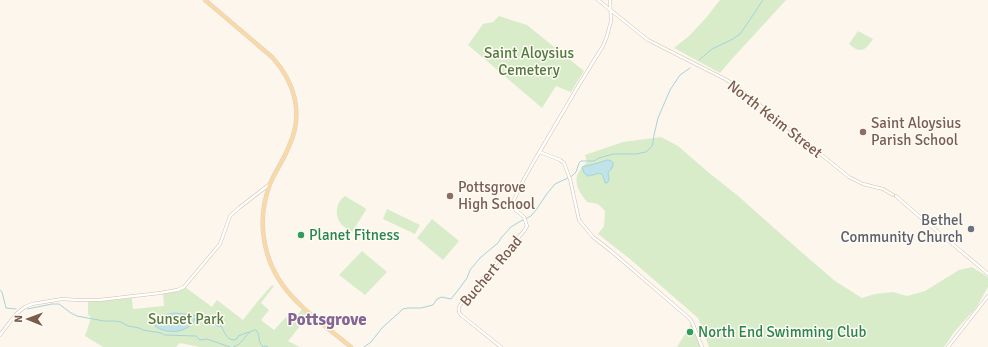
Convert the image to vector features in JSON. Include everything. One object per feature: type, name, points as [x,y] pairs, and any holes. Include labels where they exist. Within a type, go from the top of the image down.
[{"type":"main road","points":[[205,0],[281,66],[293,91],[296,112],[294,132],[289,147],[270,184],[264,202],[262,226],[265,246],[274,272],[294,299],[351,347]]},
{"type":"street","name":"North Keim Street","points":[[598,0],[648,40],[736,86],[849,177],[863,184],[883,189],[894,196],[941,233],[988,274]]},
{"type":"street","name":"Buchert Road","points":[[501,347],[460,315],[458,309],[527,226],[525,219],[511,206],[524,178],[603,46],[610,23],[610,0]]},
{"type":"street","points":[[540,152],[564,163],[569,175],[579,220],[592,237],[611,251],[690,318],[702,347]]},
{"type":"street","points":[[0,335],[16,314],[32,304],[62,298],[78,300],[112,299],[170,292],[184,287],[220,244],[228,219],[233,212],[270,184]]},
{"type":"street","points":[[948,347],[988,296]]},
{"type":"green space","points":[[720,0],[786,0],[720,73],[674,48],[689,36]]},
{"type":"green space","name":"Saint Aloysius Cemetery","points":[[499,16],[527,25],[584,71],[571,92],[556,86],[542,108],[468,45],[483,24],[493,22]]},
{"type":"green space","points":[[858,31],[873,39],[862,50],[856,49],[849,44]]},
{"type":"green space","points":[[661,137],[678,146],[737,195],[835,281],[862,298],[875,294],[893,292],[907,296],[925,291],[959,270],[972,267],[988,277],[988,287],[976,308],[955,331],[944,347],[709,347],[698,318],[630,259],[598,234],[604,226],[605,211],[598,204],[587,202],[580,192],[576,182],[579,172],[587,162],[585,155],[623,142]]},
{"type":"green space","points":[[345,196],[366,210],[352,232],[341,224],[337,217],[338,205]]},
{"type":"green space","points":[[387,209],[420,225],[415,234],[383,219]]},
{"type":"green space","points":[[432,219],[459,241],[443,260],[417,238]]},
{"type":"green space","points":[[362,251],[387,272],[365,295],[339,275]]},
{"type":"green space","name":"Sunset Park","points":[[272,285],[274,286],[261,303],[269,310],[261,320],[274,330],[286,317],[292,322],[302,309],[309,315],[288,341],[300,347],[200,347],[180,343],[176,347],[103,347],[85,336],[91,318],[88,314],[88,301],[132,298],[133,309],[164,306],[163,294],[175,292],[185,287],[212,307],[217,300],[243,320]]},
{"type":"green space","name":"North End Swimming Club","points":[[691,324],[701,347],[677,347]]},
{"type":"water","points":[[607,160],[612,162],[613,165],[608,173],[609,179],[607,183],[605,183],[601,174],[588,176],[584,173],[582,167]]},
{"type":"water","points":[[175,313],[188,315],[195,319],[192,324],[183,330],[165,331],[155,326],[156,320],[160,316]]},
{"type":"waterway","points":[[699,60],[712,49],[733,39],[741,33],[763,0]]},
{"type":"waterway","points":[[364,347],[371,342],[382,328],[403,309],[421,308],[433,305],[437,299],[442,297],[451,299],[467,278],[470,270],[480,258],[498,243],[511,227],[531,216],[555,184],[572,176],[576,172],[581,161],[594,161],[613,154],[636,154],[646,152],[652,146],[658,118],[670,90],[680,75],[690,68]]},
{"type":"waterway","points":[[0,290],[2,292],[6,308],[16,309]]},
{"type":"waterway","points":[[27,309],[59,304],[77,316],[104,321],[121,322],[128,326],[165,335],[196,336],[200,340],[207,339],[230,347]]},
{"type":"waterway","points":[[192,316],[202,314],[208,319],[214,321],[215,324],[217,326],[221,326],[227,336],[233,340],[237,339],[238,336],[249,332]]},
{"type":"waterway","points":[[233,347],[238,345],[253,330],[256,330],[261,345],[263,347],[268,347]]},
{"type":"place","name":"Saint Aloysius Parish School","points":[[863,132]]},
{"type":"place","name":"Pottsgrove High School","points":[[450,196]]},
{"type":"place","name":"Bethel Community Church","points":[[971,229]]},
{"type":"place","name":"Planet Fitness","points":[[301,235]]},
{"type":"place","name":"North End Swimming Club","points":[[690,332]]},
{"type":"district","name":"Pottsgrove","points":[[327,319]]}]
